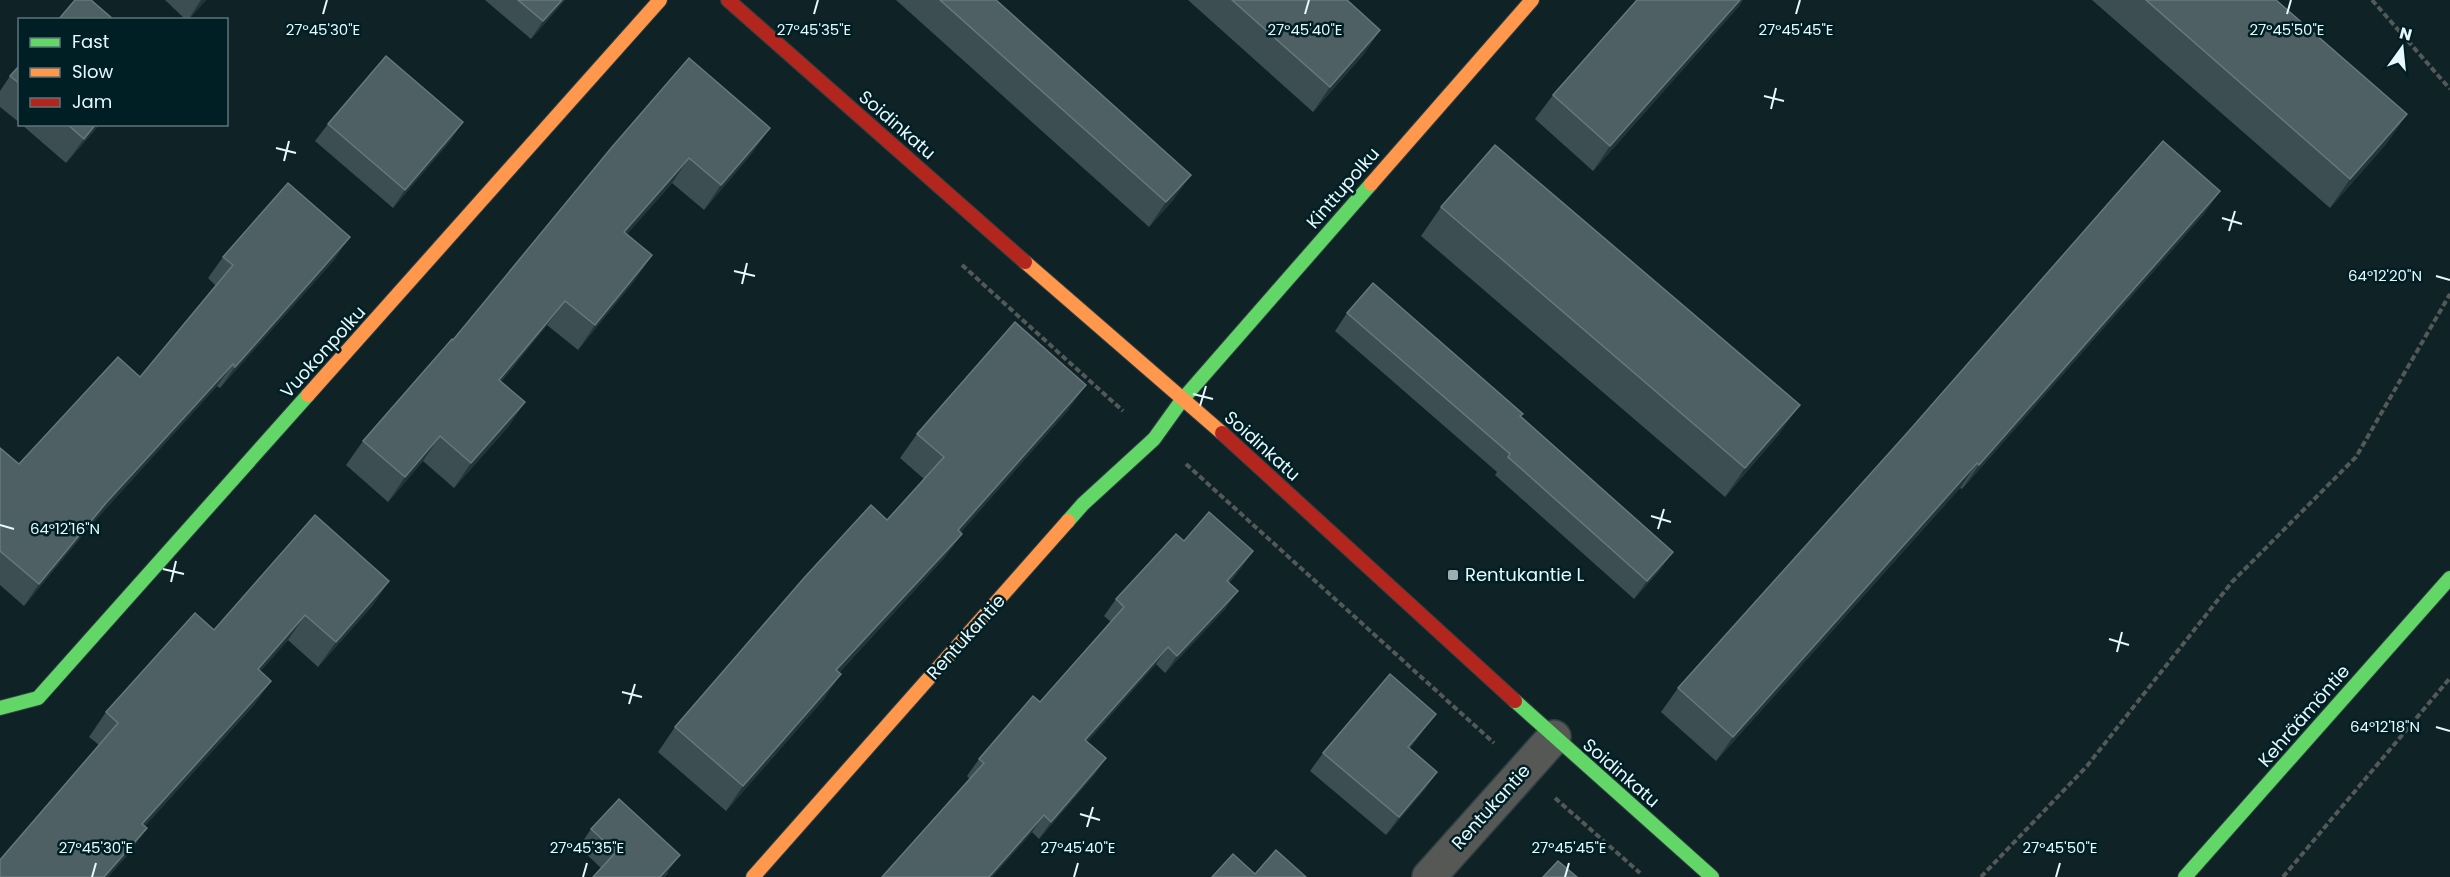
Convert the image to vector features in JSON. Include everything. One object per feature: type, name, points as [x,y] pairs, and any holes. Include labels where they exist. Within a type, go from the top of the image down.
[{"type":"street","name":"Vuokonpolku","points":[[0,708],[38,698],[660,0]]},
{"type":"street","name":"Soidinkatu","points":[[728,0],[1226,437],[1554,737],[1712,877]]},
{"type":"street","name":"Kinttupolku","points":[[1182,400],[1532,0]]},
{"type":"street","name":"Rentukantie","points":[[753,877],[1083,504],[1154,438],[1182,400]]},
{"type":"street","name":"Kehräämöntie","points":[[2186,877],[2450,578]]},
{"type":"street","name":"Rentukantie","points":[[1429,877],[1554,737]]},
{"type":"path","points":[[2372,0],[2450,89]]},
{"type":"path","points":[[1982,877],[2087,766],[2232,582],[2356,457],[2450,294]]},
{"type":"path","points":[[2283,877],[2450,678]]},
{"type":"building","points":[[75,0],[91,0],[112,18],[60,18]]},
{"type":"building","points":[[518,0],[562,0],[543,21]]},
{"type":"building","points":[[940,0],[996,0],[1191,175],[1166,202]]},
{"type":"building","points":[[1232,0],[1347,0],[1380,30],[1330,87]]},
{"type":"building","points":[[1637,0],[1740,0],[1610,146],[1553,95]]},
{"type":"building","points":[[2146,0],[2276,0],[2407,114],[2350,179]]},
{"type":"building","points":[[386,56],[463,122],[405,190],[328,124]]},
{"type":"building","points":[[689,58],[770,128],[721,185],[689,158],[624,232],[652,255],[595,325],[565,301],[499,380],[525,402],[471,463],[440,436],[405,477],[363,441],[453,340],[612,147]]},
{"type":"building","points":[[18,67],[18,82],[10,76]]},
{"type":"building","points":[[69,126],[94,126],[84,139]]},
{"type":"building","points":[[2163,141],[2220,191],[1979,465],[1977,463],[1733,737],[1678,688],[1908,432]]},
{"type":"building","points":[[1495,145],[1800,405],[1745,468],[1441,207]]},
{"type":"building","points":[[288,183],[350,237],[235,367],[233,364],[106,503],[39,584],[0,551],[0,448],[19,464],[118,357],[140,377],[233,265],[223,257]]},
{"type":"building","points":[[1373,283],[1523,414],[1520,416],[1673,552],[1647,581],[1508,457],[1510,454],[1347,313]]},
{"type":"building","points":[[1015,322],[1086,385],[958,530],[962,534],[836,670],[841,674],[743,786],[675,727],[804,578],[871,505],[887,520],[944,457],[917,434]]},
{"type":"building","points":[[1209,512],[1253,551],[1227,581],[1238,591],[1177,656],[1168,647],[1085,740],[1106,758],[1051,822],[1044,815],[989,877],[882,877],[984,763],[979,759],[1033,696],[1040,702],[1124,607],[1116,599],[1176,534],[1184,541]]},
{"type":"building","points":[[315,515],[389,581],[336,642],[305,615],[258,669],[271,681],[142,824],[147,828],[104,877],[1,877],[0,860],[118,723],[106,712],[195,613],[214,630]]},
{"type":"building","points":[[1390,674],[1436,714],[1408,747],[1437,772],[1399,817],[1323,753]]},
{"type":"building","points":[[619,799],[680,855],[660,877],[593,877],[616,852],[591,829]]},
{"type":"building","points":[[1276,850],[1306,877],[1212,877],[1233,854],[1255,874]]},
{"type":"building","points":[[1558,861],[1577,877],[1543,877]]},
{"type":"traffic: fast","points":[[1068,521],[1083,504],[1154,439],[1182,400],[1371,184]]},
{"type":"traffic: fast","points":[[0,708],[38,698],[308,395]]},
{"type":"traffic: fast","points":[[2185,877],[2450,578]]},
{"type":"traffic: fast","points":[[1515,701],[1712,877]]},
{"type":"traffic: slow","points":[[308,395],[660,0]]},
{"type":"traffic: slow","points":[[1371,184],[1532,0]]},
{"type":"traffic: slow","points":[[1025,262],[1222,433]]},
{"type":"traffic: slow","points":[[753,877],[1068,521]]},
{"type":"traffic: jam","points":[[728,0],[1025,262]]},
{"type":"traffic: jam","points":[[1222,433],[1515,701]]},
{"type":"place","name":"Rentukantie L","points":[[1453,575]]}]
